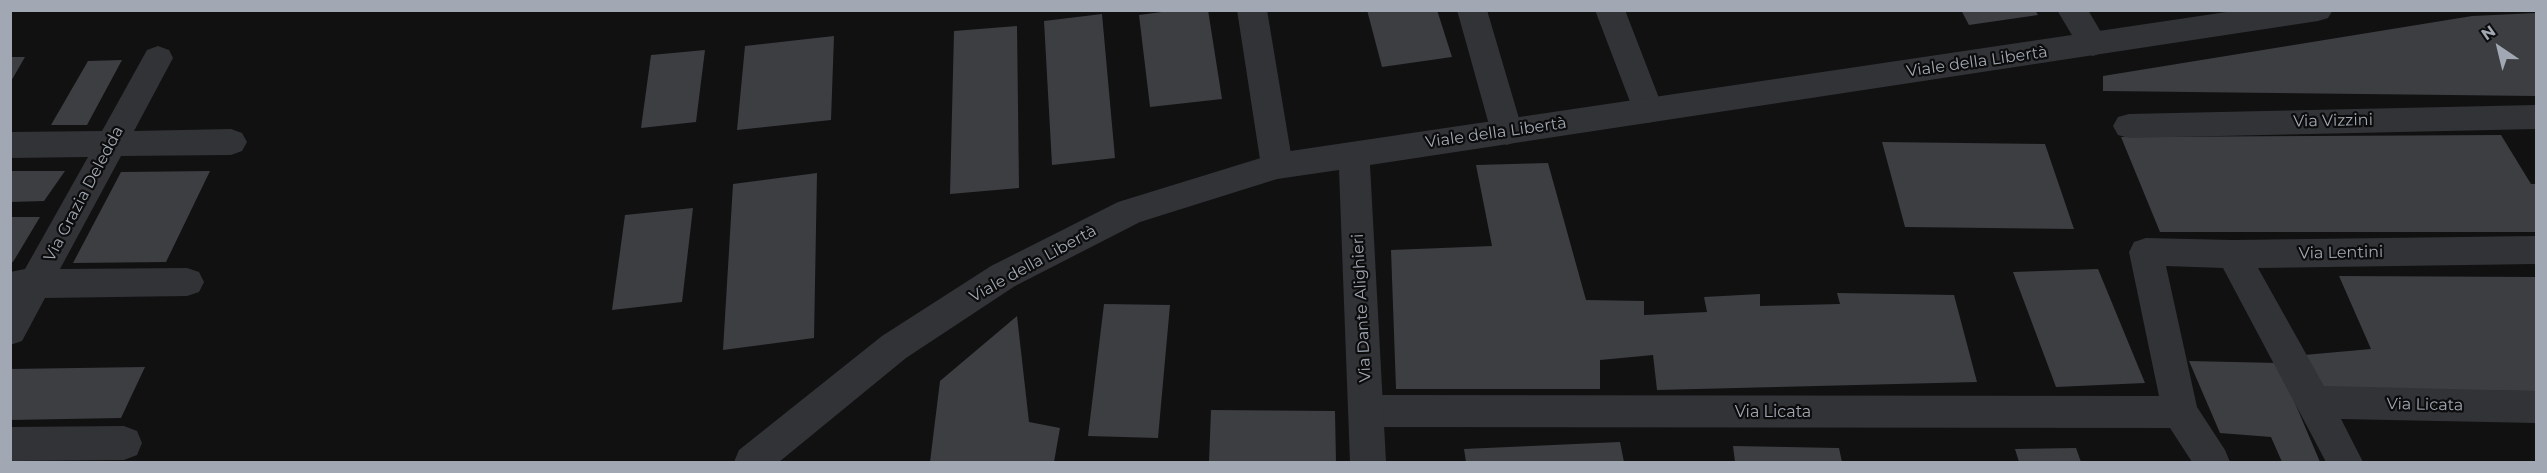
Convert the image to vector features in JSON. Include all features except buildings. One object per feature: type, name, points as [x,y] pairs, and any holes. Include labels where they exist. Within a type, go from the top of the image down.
[{"type":"street","points":[[1252,10],[1277,166]]},
{"type":"street","points":[[1472,10],[1508,132]]},
{"type":"street","points":[[1610,10],[1648,111]]},
{"type":"street","points":[[2072,10],[2093,44]]},
{"type":"street","name":"Viale della Libertà","points":[[752,462],[894,347],[1003,276],[1130,212],[1277,166],[2318,10]]},
{"type":"street","name":"Via Grazia Deledda","points":[[10,330],[23,284],[112,144],[158,58]]},
{"type":"street","name":"Via Vizzini","points":[[2129,126],[2536,117]]},
{"type":"street","points":[[10,145],[231,142]]},
{"type":"street","name":"Via Dante Alighieri","points":[[1354,153],[1368,462]]},
{"type":"street","name":"Via Lentini","points":[[2180,412],[2146,252],[2233,254],[2536,250]]},
{"type":"street","points":[[2233,254],[2345,462]]},
{"type":"street","points":[[23,284],[187,282]]},
{"type":"street","name":"Via Licata","points":[[2314,402],[2536,407]]},
{"type":"street","name":"Via Licata","points":[[1366,411],[2180,412]]},
{"type":"street","points":[[2180,412],[2212,462]]},
{"type":"street","points":[[10,444],[124,443]]}]
